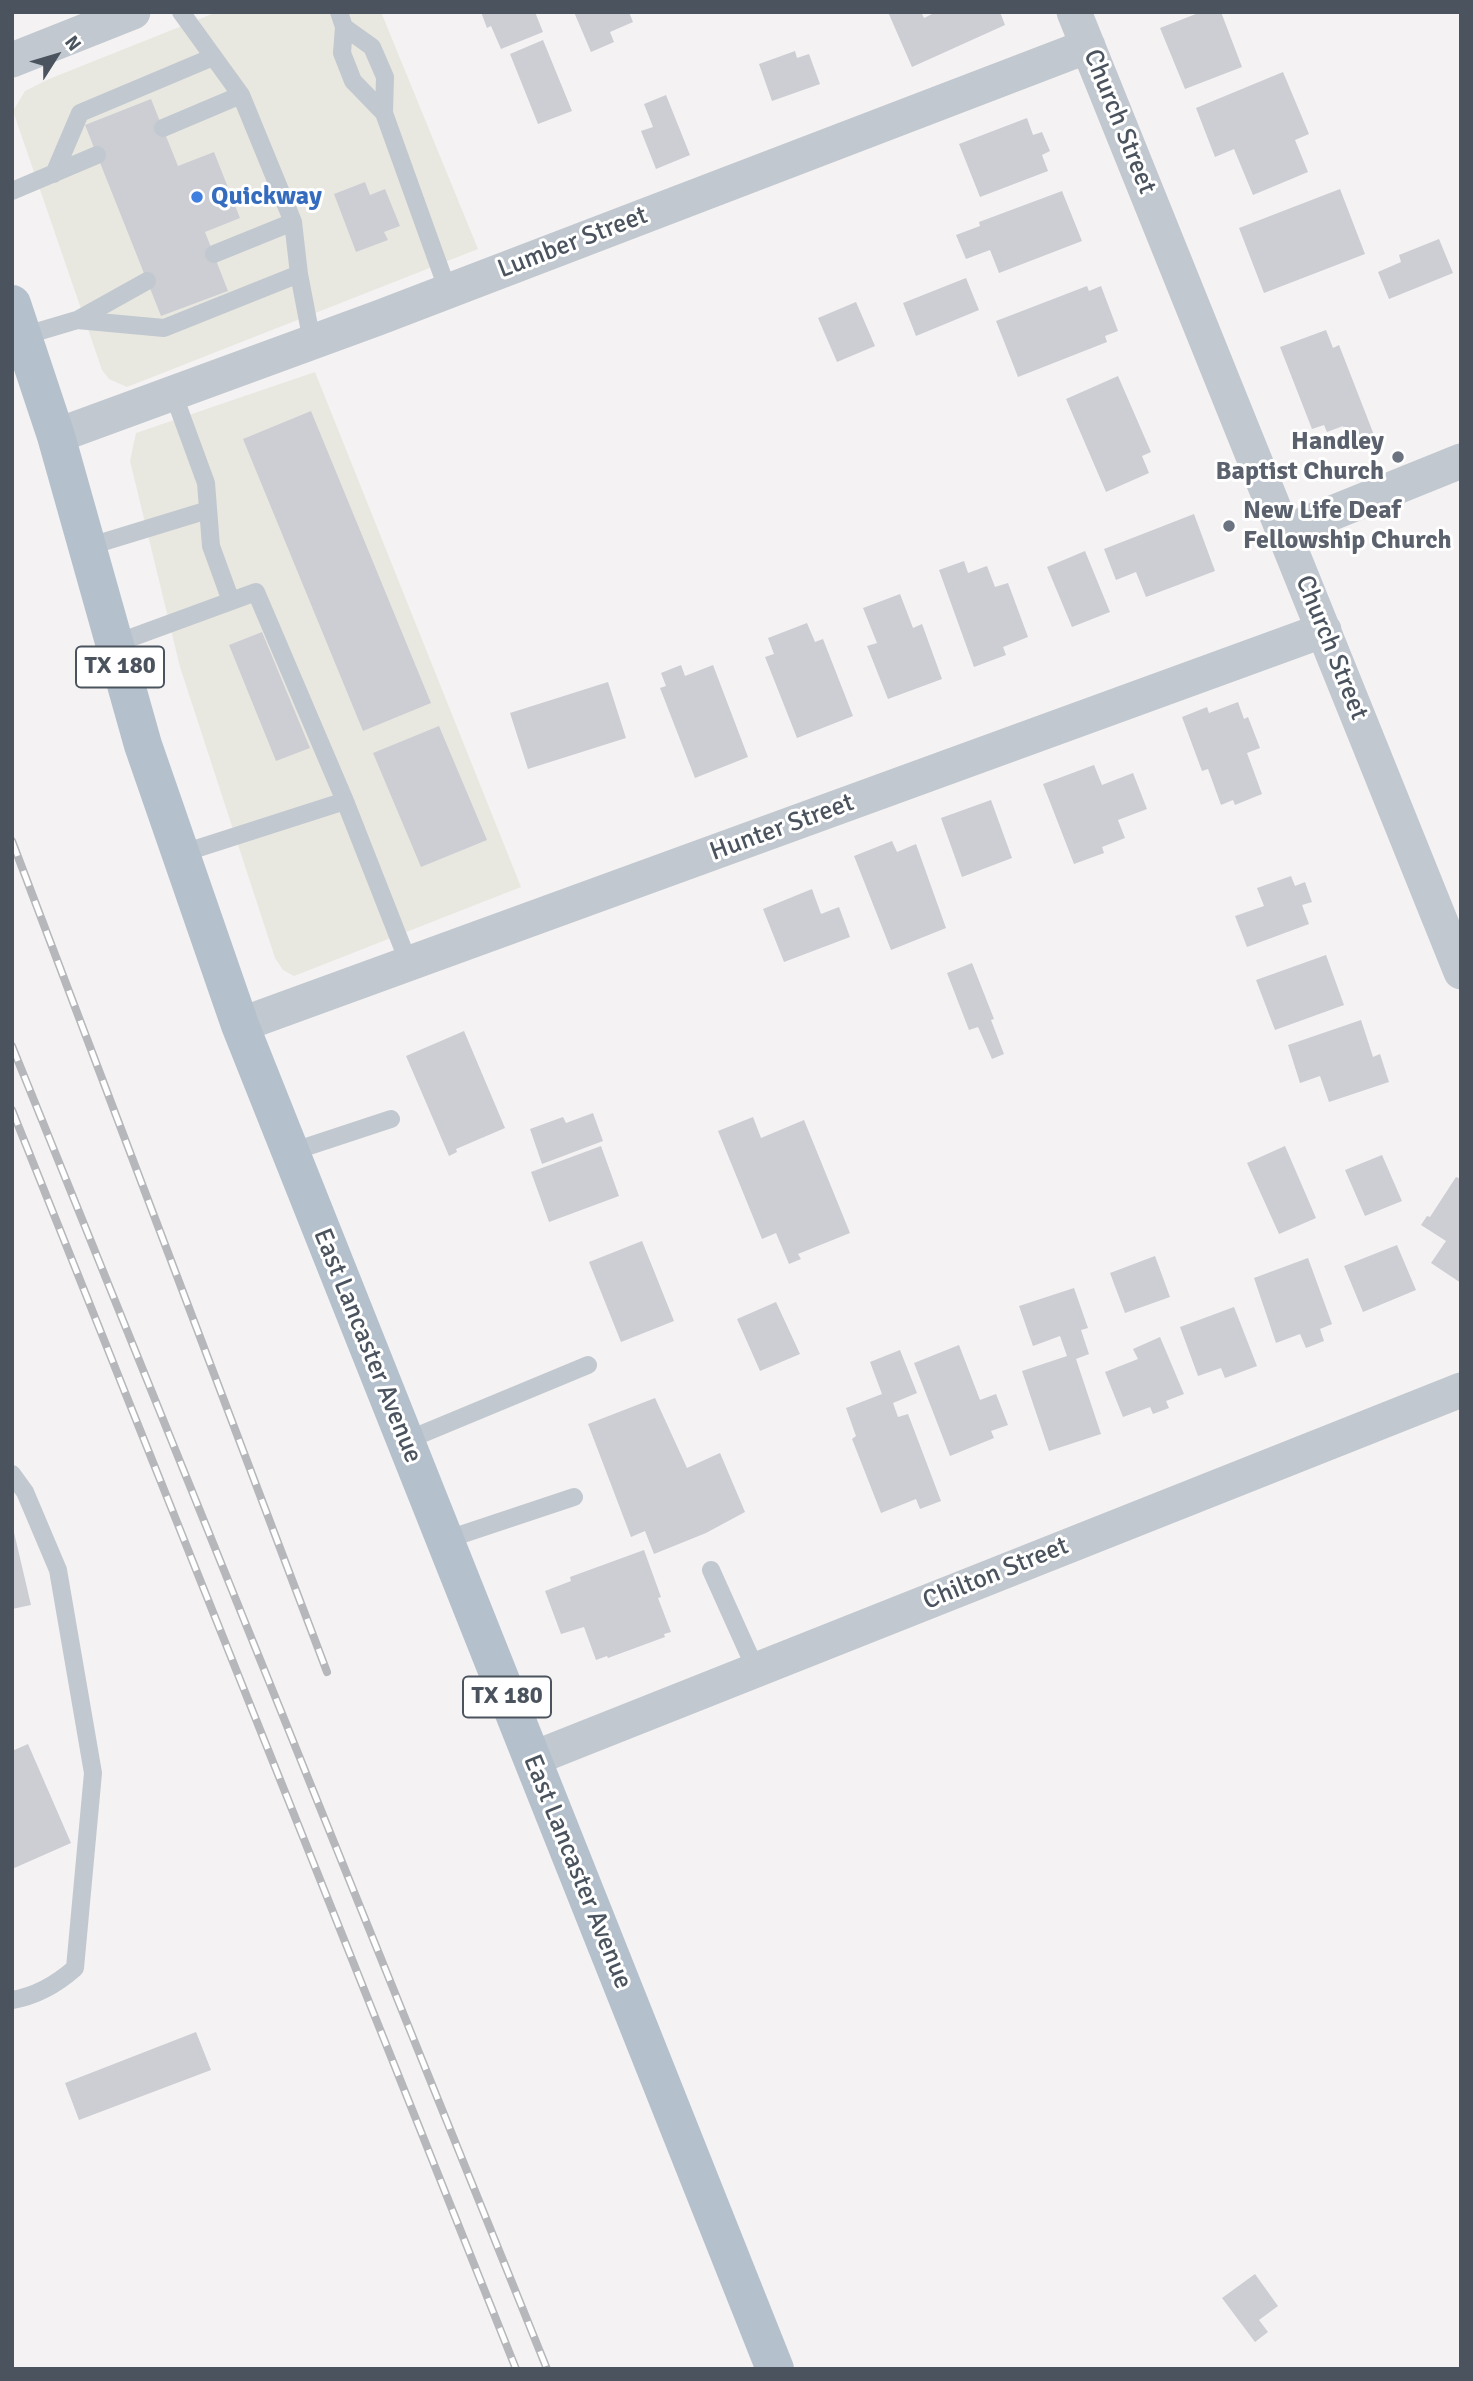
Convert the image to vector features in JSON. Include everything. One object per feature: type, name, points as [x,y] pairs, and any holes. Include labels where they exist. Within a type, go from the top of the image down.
[{"type":"main road","name":"East Lancaster Avenue","points":[[18,320],[56,436],[143,745],[240,1025],[775,2369]]},
{"type":"street","points":[[12,60],[74,29],[133,12]]},
{"type":"street","name":"Church Street","points":[[1074,12],[1460,969]]},
{"type":"street","name":"Lumber Street","points":[[56,436],[312,342],[1088,46]]},
{"type":"street","points":[[1284,532],[1461,461]]},
{"type":"street","name":"Hunter Street","points":[[240,1025],[1324,630]]},
{"type":"street","name":"Chilton Street","points":[[532,1759],[1461,1390]]},
{"type":"lane","points":[[181,12],[241,95],[293,222],[299,274],[312,342]]},
{"type":"lane","points":[[342,20],[342,53],[353,81],[384,113]]},
{"type":"lane","points":[[342,20],[372,47],[385,77],[384,113],[448,290]]},
{"type":"lane","points":[[54,174],[80,113],[213,57]]},
{"type":"lane","points":[[163,128],[241,95]]},
{"type":"lane","points":[[12,191],[97,155]]},
{"type":"lane","points":[[214,254],[293,222]]},
{"type":"lane","points":[[18,320],[77,320],[164,328],[299,274]]},
{"type":"lane","points":[[77,320],[147,282]]},
{"type":"lane","points":[[173,393],[206,484],[211,546],[231,601]]},
{"type":"lane","points":[[87,547],[208,510]]},
{"type":"lane","points":[[114,644],[256,592],[345,801],[409,964]]},
{"type":"lane","points":[[180,854],[345,801]]},
{"type":"lane","points":[[290,1152],[391,1119]]},
{"type":"lane","points":[[405,1441],[588,1365]]},
{"type":"lane","points":[[12,1475],[25,1492],[58,1570],[93,1773],[75,1968],[61,1980],[39,1992],[12,2000]]},
{"type":"lane","points":[[445,1540],[574,1497]]},
{"type":"lane","points":[[711,1570],[756,1670]]},
{"type":"shaded area","points":[[217,12],[381,12],[478,249],[127,387],[109,379],[102,370],[13,111],[25,91],[49,79]]},
{"type":"shaded area","points":[[315,372],[521,887],[294,976],[283,970],[275,958],[180,667],[130,461],[136,433]]},
{"type":"building","points":[[481,12],[535,12],[543,32],[501,49],[491,26],[487,28]]},
{"type":"building","points":[[574,12],[629,12],[633,22],[610,32],[614,42],[591,52]]},
{"type":"building","points":[[888,12],[921,12],[924,18],[936,12],[1000,12],[1005,25],[912,67]]},
{"type":"building","points":[[1201,12],[1221,12],[1242,67],[1185,89],[1160,28]]},
{"type":"building","points":[[543,40],[572,111],[538,124],[510,54]]},
{"type":"building","points":[[795,51],[797,58],[809,54],[820,84],[772,101],[759,64]]},
{"type":"building","points":[[1283,72],[1309,134],[1295,140],[1308,172],[1253,195],[1234,149],[1215,157],[1196,108]]},
{"type":"building","points":[[666,95],[690,155],[656,169],[641,131],[653,127],[644,104]]},
{"type":"building","points":[[151,99],[178,166],[214,152],[240,218],[205,232],[228,291],[161,316],[85,125]]},
{"type":"building","points":[[1027,118],[1033,135],[1042,132],[1050,151],[1042,155],[1048,171],[980,197],[959,144]]},
{"type":"building","points":[[365,182],[370,195],[385,189],[400,226],[384,232],[388,240],[356,252],[334,194]]},
{"type":"building","points":[[1340,189],[1365,254],[1264,293],[1239,228]]},
{"type":"building","points":[[1062,191],[1082,241],[999,273],[990,250],[966,259],[956,235],[980,226],[979,222]]},
{"type":"building","points":[[1439,239],[1453,273],[1389,299],[1378,272],[1401,262],[1399,255]]},
{"type":"building","points":[[966,278],[979,310],[916,336],[903,303]]},
{"type":"building","points":[[1087,286],[1089,291],[1101,286],[1118,331],[1105,336],[1107,342],[1018,377],[996,321]]},
{"type":"building","points":[[856,302],[875,346],[837,362],[818,318]]},
{"type":"building","points":[[1326,330],[1333,348],[1339,345],[1374,435],[1351,444],[1343,426],[1327,432],[1324,425],[1312,429],[1280,347]]},
{"type":"building","points":[[1118,376],[1151,452],[1142,456],[1149,473],[1106,492],[1066,399]]},
{"type":"building","points":[[311,411],[431,703],[363,731],[243,439]]},
{"type":"building","points":[[1194,514],[1215,571],[1146,597],[1136,572],[1116,580],[1104,549]]},
{"type":"building","points":[[1085,551],[1110,612],[1072,627],[1047,567]]},
{"type":"building","points":[[964,561],[968,573],[987,566],[995,587],[1008,583],[1028,637],[1003,647],[1006,655],[974,667],[939,570]]},
{"type":"building","points":[[900,594],[913,628],[922,624],[942,679],[888,699],[867,646],[877,643],[863,608]]},
{"type":"building","points":[[807,623],[815,642],[823,639],[853,716],[797,738],[765,657],[774,654],[768,638]]},
{"type":"building","points":[[262,632],[310,748],[276,761],[229,645]]},
{"type":"building","points":[[681,665],[685,676],[713,665],[748,757],[695,778],[660,688],[666,686],[661,673]]},
{"type":"building","points":[[608,682],[626,738],[528,769],[510,713]]},
{"type":"building","points":[[1238,702],[1244,719],[1248,717],[1260,748],[1247,753],[1262,794],[1235,805],[1233,800],[1221,805],[1208,769],[1202,771],[1182,717],[1207,707],[1209,713]]},
{"type":"building","points":[[439,726],[487,840],[421,867],[373,753]]},
{"type":"building","points":[[1094,765],[1102,785],[1133,773],[1147,809],[1118,820],[1125,838],[1102,847],[1104,853],[1074,864],[1043,784]]},
{"type":"building","points":[[991,800],[1012,858],[962,877],[941,818]]},
{"type":"building","points":[[892,841],[897,852],[916,844],[946,928],[891,950],[854,856]]},
{"type":"building","points":[[1291,876],[1295,886],[1305,882],[1312,902],[1302,905],[1309,924],[1247,947],[1235,916],[1264,906],[1257,888]]},
{"type":"building","points":[[812,889],[821,914],[839,907],[850,937],[784,962],[763,909]]},
{"type":"building","points":[[1326,955],[1344,1005],[1275,1030],[1256,980]]},
{"type":"building","points":[[972,963],[994,1019],[991,1020],[1004,1054],[992,1059],[978,1027],[969,1030],[947,973]]},
{"type":"building","points":[[1361,1020],[1373,1057],[1380,1054],[1389,1082],[1329,1102],[1320,1076],[1300,1083],[1288,1045]]},
{"type":"building","points":[[464,1031],[505,1128],[456,1149],[457,1152],[449,1156],[406,1056]]},
{"type":"building","points":[[593,1113],[603,1141],[542,1164],[530,1129],[563,1117],[566,1123]]},
{"type":"building","points":[[753,1117],[761,1138],[804,1120],[850,1233],[798,1254],[801,1259],[789,1264],[776,1233],[762,1239],[718,1131]]},
{"type":"building","points":[[601,1146],[619,1196],[549,1222],[531,1172]]},
{"type":"building","points":[[1285,1146],[1316,1218],[1279,1234],[1247,1163]]},
{"type":"building","points":[[1382,1155],[1402,1201],[1365,1216],[1345,1170]]},
{"type":"building","points":[[1456,1177],[1461,1179],[1461,1283],[1431,1263],[1446,1241],[1421,1225],[1427,1216],[1430,1217]]},
{"type":"building","points":[[642,1241],[674,1321],[621,1342],[589,1262]]},
{"type":"building","points":[[1397,1245],[1416,1290],[1363,1312],[1344,1266]]},
{"type":"building","points":[[1155,1256],[1170,1297],[1125,1313],[1110,1273]]},
{"type":"building","points":[[1308,1258],[1332,1324],[1320,1329],[1324,1341],[1306,1348],[1300,1334],[1276,1343],[1254,1278]]},
{"type":"building","points":[[1074,1288],[1088,1328],[1081,1330],[1089,1354],[1076,1359],[1101,1434],[1049,1451],[1022,1371],[1067,1356],[1060,1336],[1033,1346],[1019,1306]]},
{"type":"building","points":[[776,1302],[800,1354],[760,1371],[737,1319]]},
{"type":"building","points":[[1234,1307],[1257,1366],[1225,1378],[1221,1368],[1198,1376],[1180,1327]]},
{"type":"building","points":[[1160,1337],[1184,1394],[1166,1401],[1169,1408],[1153,1414],[1150,1407],[1123,1417],[1105,1372],[1138,1359],[1133,1349]]},
{"type":"building","points":[[959,1345],[980,1400],[996,1394],[1008,1425],[991,1431],[994,1438],[950,1456],[914,1363]]},
{"type":"building","points":[[900,1350],[917,1393],[893,1403],[898,1417],[908,1414],[941,1501],[920,1509],[916,1499],[881,1513],[852,1439],[856,1436],[846,1408],[882,1394],[870,1362]]},
{"type":"building","points":[[655,1398],[687,1468],[720,1453],[745,1512],[706,1533],[654,1554],[645,1531],[631,1537],[588,1424]]},
{"type":"building","points":[[12,1529],[31,1605],[12,1609]]},
{"type":"building","points":[[644,1550],[671,1632],[664,1634],[665,1637],[596,1660],[584,1627],[561,1634],[545,1591],[571,1581],[570,1577]]},
{"type":"building","points":[[28,1744],[71,1843],[12,1869],[12,1751]]},
{"type":"building","points":[[196,2032],[211,2070],[79,2120],[65,2083]]},
{"type":"building","points":[[1255,2274],[1278,2306],[1259,2320],[1268,2332],[1255,2342],[1222,2298]]},
{"type":"railway","points":[[12,841],[327,1672]]},
{"type":"railway","points":[[12,1046],[547,2369]]},
{"type":"railway","points":[[12,1110],[516,2369]]},
{"type":"place","name":"Quickway","points":[[197,197]]},
{"type":"place","name":"Handley Baptist Church","points":[[1398,457]]},
{"type":"place","name":"New Life Deaf Fellowship Church","points":[[1229,526]]}]
